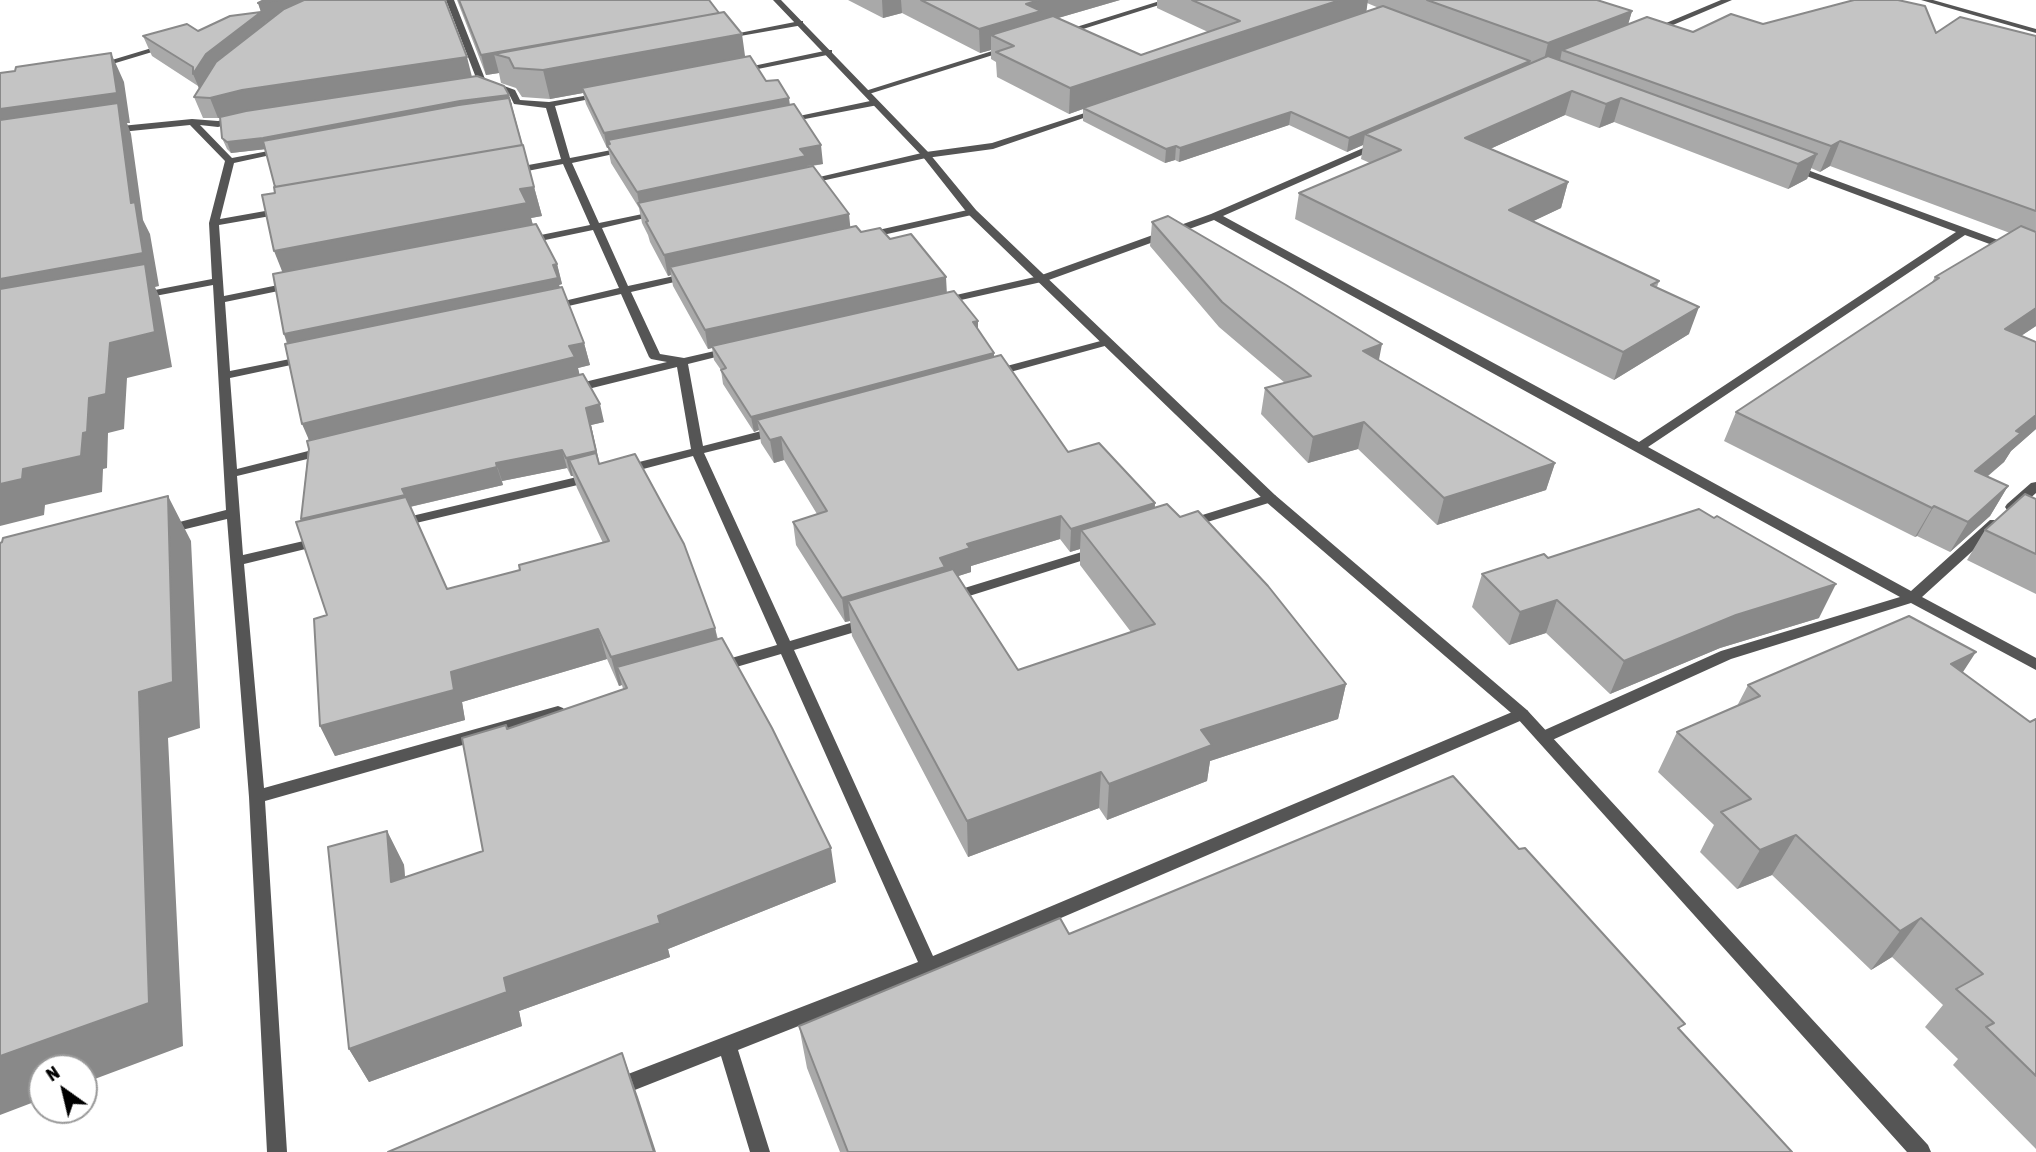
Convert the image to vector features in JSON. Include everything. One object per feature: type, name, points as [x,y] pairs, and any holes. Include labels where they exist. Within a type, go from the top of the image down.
[{"type":"street","points":[[450,0],[481,81],[512,92],[517,102],[550,105]]},
{"type":"street","points":[[777,0],[926,155],[972,212],[1270,498],[1522,714],[1920,1152]]},
{"type":"street","points":[[1052,36],[1171,0]]},
{"type":"street","points":[[1641,34],[1728,0]]},
{"type":"street","points":[[1926,0],[2036,31]]},
{"type":"street","points":[[707,40],[800,23]]},
{"type":"street","points":[[81,70],[175,44]]},
{"type":"street","points":[[768,123],[871,97],[1012,48]]},
{"type":"street","points":[[723,72],[829,52]]},
{"type":"street","points":[[467,83],[508,76]]},
{"type":"street","points":[[513,110],[617,93]]},
{"type":"street","points":[[550,105],[567,162],[655,357],[682,361]]},
{"type":"street","points":[[794,184],[926,155],[993,146],[1106,109]]},
{"type":"street","points":[[99,132],[195,117],[218,124],[250,116]]},
{"type":"street","points":[[195,117],[230,161]]},
{"type":"street","points":[[935,303],[1042,279],[1215,216],[1394,138]]},
{"type":"street","points":[[230,161],[298,148]]},
{"type":"street","points":[[499,174],[634,149]]},
{"type":"street","points":[[230,161],[214,223],[233,513],[257,797],[277,1152]]},
{"type":"street","points":[[1784,164],[2036,258]]},
{"type":"street","points":[[214,223],[296,209]]},
{"type":"street","points":[[515,243],[675,210]]},
{"type":"street","points":[[852,239],[972,212]]},
{"type":"street","points":[[1215,216],[2036,665]]},
{"type":"street","points":[[1639,448],[1964,231]]},
{"type":"street","points":[[545,308],[705,273]]},
{"type":"street","points":[[122,299],[218,281]]},
{"type":"street","points":[[219,299],[300,284]]},
{"type":"street","points":[[976,378],[1108,342]]},
{"type":"street","points":[[562,391],[748,346]]},
{"type":"street","points":[[224,376],[318,356]]},
{"type":"street","points":[[682,361],[698,453],[929,966]]},
{"type":"street","points":[[386,526],[698,453],[790,428]]},
{"type":"street","points":[[231,474],[337,447]]},
{"type":"street","points":[[1544,737],[1726,655],[1912,598],[2036,486]]},
{"type":"street","points":[[1178,526],[1270,498]]},
{"type":"street","points":[[155,532],[233,513]]},
{"type":"street","points":[[237,561],[332,538]]},
{"type":"street","points":[[930,603],[1113,547]]},
{"type":"street","points":[[707,670],[878,620]]},
{"type":"street","points":[[257,797],[575,708]]},
{"type":"street","points":[[597,1096],[929,966],[1522,714]]},
{"type":"street","points":[[727,1045],[760,1152]]},
{"type":"building","points":[[304,0],[445,0],[467,57],[242,90],[210,98],[194,97],[216,62],[284,9]]},
{"type":"building","points":[[459,0],[709,0],[719,13],[481,55]]},
{"type":"building","points":[[921,0],[1039,0],[1026,4],[1041,11],[979,29]]},
{"type":"building","points":[[1192,0],[1340,0],[1070,88],[996,52],[1014,46],[991,35],[1053,16],[1141,55],[1240,21]]},
{"type":"building","points":[[1427,0],[1597,0],[1632,11],[1548,43]]},
{"type":"building","points":[[1854,0],[1898,0],[1925,6],[1936,33],[1960,17],[2036,36],[2036,211],[1840,141],[1831,146],[1562,50],[1647,17],[1693,32],[1731,14],[1763,24]]},
{"type":"building","points":[[1383,6],[1530,61],[1349,138],[1291,112],[1180,148],[1176,146],[1166,149],[1083,108]]},
{"type":"building","points":[[261,12],[206,54],[193,74],[193,67],[143,36],[187,24],[198,31],[230,16]]},
{"type":"building","points":[[724,12],[742,34],[543,70],[514,68],[509,58],[494,54]]},
{"type":"building","points":[[111,53],[117,93],[0,109],[0,73],[15,71],[16,67]]},
{"type":"building","points":[[750,56],[766,81],[778,80],[789,98],[604,133],[582,88]]},
{"type":"building","points":[[1548,56],[1817,154],[1798,164],[1621,98],[1606,104],[1572,91],[1465,138],[1568,182],[1509,210],[1659,281],[1651,285],[1699,307],[1623,352],[1299,193],[1401,150],[1365,134]]},
{"type":"building","points":[[477,76],[504,86],[509,95],[460,101],[263,138],[227,142],[222,138],[220,117]]},
{"type":"building","points":[[509,98],[522,145],[275,187],[263,141]]},
{"type":"building","points":[[118,103],[131,203],[135,202],[143,253],[0,279],[0,120]]},
{"type":"building","points":[[794,104],[821,145],[800,149],[806,156],[637,192],[607,145],[610,144],[608,140]]},
{"type":"building","points":[[523,145],[534,187],[520,189],[527,203],[274,251],[262,195],[275,193],[274,187]]},
{"type":"building","points":[[813,166],[849,214],[664,255],[638,203]]},
{"type":"building","points":[[1168,216],[1382,344],[1363,351],[1555,463],[1444,498],[1364,422],[1313,437],[1265,388],[1311,376],[1222,302],[1152,222]]},
{"type":"building","points":[[536,224],[557,264],[553,265],[558,278],[284,334],[273,274]]},
{"type":"building","points":[[856,226],[861,232],[880,228],[890,239],[911,234],[946,277],[705,330],[670,267]]},
{"type":"building","points":[[2021,226],[2036,232],[2036,308],[2005,329],[2036,342],[2036,415],[2016,431],[2021,433],[1975,471],[2008,486],[1968,522],[1934,506],[1932,508],[1736,412],[1939,278],[1935,277]]},
{"type":"building","points":[[145,264],[155,332],[110,343],[106,394],[89,398],[87,432],[83,433],[81,456],[23,469],[22,479],[0,484],[0,289]]},
{"type":"building","points":[[562,287],[584,343],[569,346],[575,357],[302,424],[285,344]]},
{"type":"building","points":[[954,291],[978,321],[973,322],[994,353],[751,417],[721,370],[726,368],[712,346]]},
{"type":"building","points":[[1001,355],[1068,452],[1099,443],[1155,503],[1071,529],[1061,516],[967,544],[970,548],[940,558],[945,567],[842,598],[793,522],[827,511],[781,437],[770,440],[757,420]]},
{"type":"building","points":[[583,374],[600,404],[586,408],[596,451],[566,458],[562,450],[496,463],[497,467],[402,489],[405,495],[301,519],[309,449],[307,441]]},
{"type":"building","points":[[596,453],[599,464],[635,454],[684,544],[715,628],[611,657],[598,629],[451,672],[454,690],[320,726],[314,619],[327,615],[296,522],[406,497],[447,589],[520,570],[519,565],[609,541],[569,460]]},
{"type":"building","points":[[2025,494],[2036,499],[2036,554],[1985,530]]},
{"type":"building","points":[[168,496],[173,682],[139,692],[149,1003],[0,1056],[0,543],[3,538]]},
{"type":"building","points":[[1167,504],[1180,517],[1198,511],[1268,586],[1346,684],[1201,730],[1212,745],[1109,784],[1101,772],[967,821],[848,601],[953,569],[1018,670],[1155,624],[1081,530]]},
{"type":"building","points":[[1699,509],[1714,518],[1717,516],[1836,584],[1736,615],[1624,661],[1557,600],[1520,612],[1482,574],[1544,554],[1548,558]]},
{"type":"building","points":[[1909,616],[1976,652],[1951,664],[2030,722],[2036,719],[2036,1076],[1986,1027],[1994,1023],[1956,989],[1983,974],[1921,918],[1900,931],[1796,835],[1760,850],[1721,812],[1751,799],[1677,732],[1760,696],[1748,685]]},
{"type":"building","points":[[722,638],[772,728],[831,848],[658,916],[660,923],[504,978],[507,992],[349,1049],[328,847],[387,831],[391,882],[483,851],[462,738],[506,725],[507,729],[627,688],[617,667]]},
{"type":"building","points":[[1453,776],[1519,849],[1525,848],[1685,1024],[1678,1028],[1792,1152],[848,1152],[799,1026],[1060,918],[1069,934]]},
{"type":"building","points":[[622,1053],[654,1152],[388,1152]]}]
